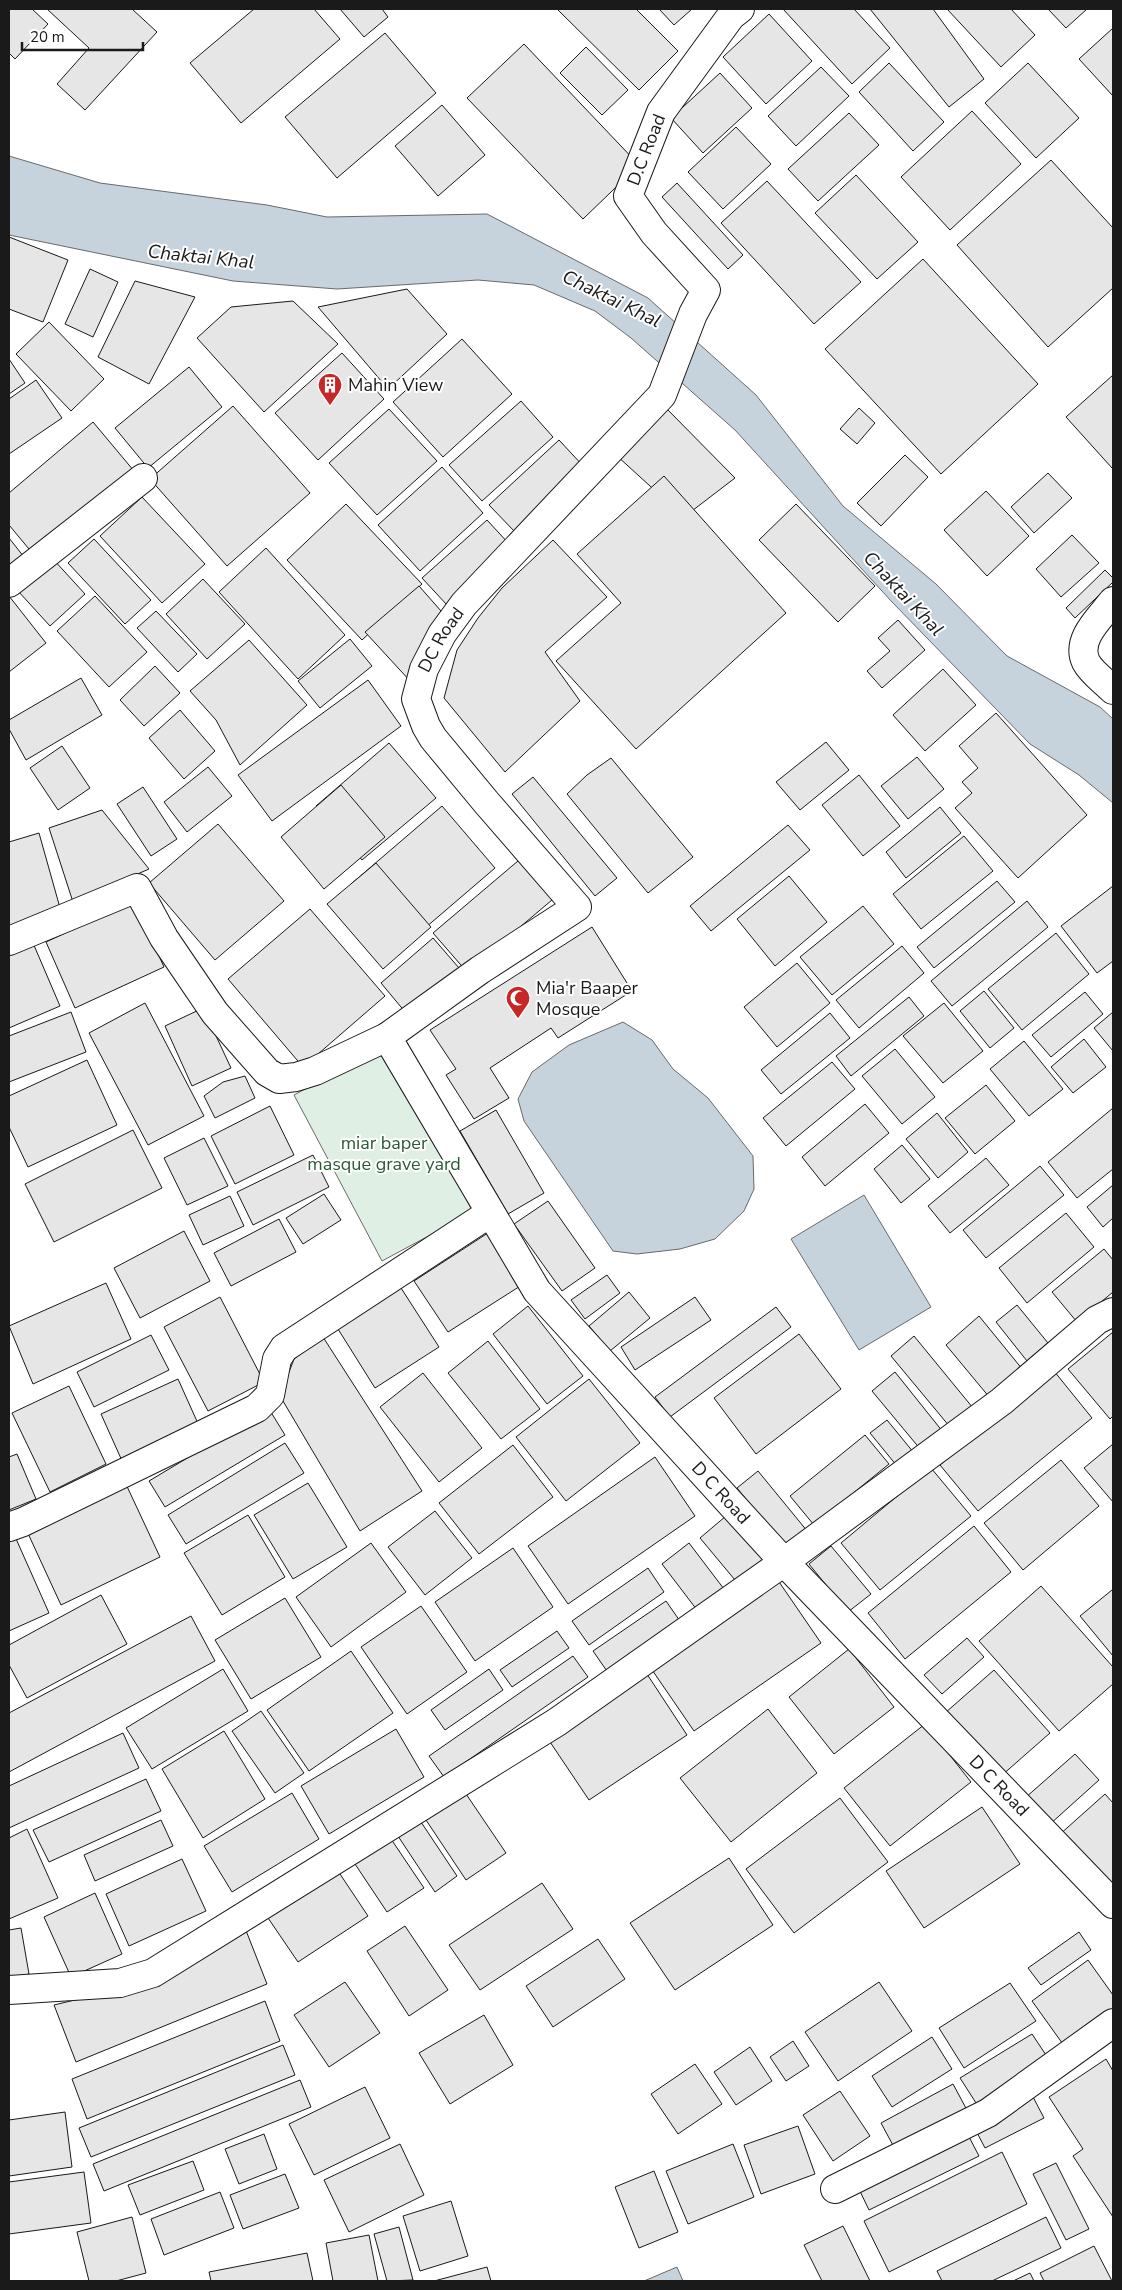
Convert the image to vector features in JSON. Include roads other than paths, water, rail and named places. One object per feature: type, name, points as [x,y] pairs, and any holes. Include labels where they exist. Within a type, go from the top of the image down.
[{"type":"street","name":"D.C Road","points":[[662,395],[693,314],[706,290],[654,233],[628,196],[661,112],[731,16],[740,9]]},
{"type":"street","name":"DC Road","points":[[387,1037],[480,970],[577,907],[433,738],[416,699],[424,669],[442,634],[464,604],[662,395]]},
{"type":"street","points":[[9,583],[143,478]]},
{"type":"street","points":[[1113,601],[1086,636],[1083,649],[1086,662],[1113,690]]},
{"type":"street","points":[[9,941],[137,888],[164,938],[187,974],[215,1013],[267,1072],[279,1079],[296,1077],[332,1063],[387,1037]]},
{"type":"street","name":"D C Road","points":[[387,1037],[537,1290],[784,1562],[1113,1904]]},
{"type":"street","points":[[9,1527],[23,1522],[257,1408],[270,1395],[277,1359],[284,1348],[490,1213]]},
{"type":"street","points":[[9,1990],[120,1983],[153,1972],[557,1722],[784,1562],[1002,1401],[1097,1320],[1113,1312]]},
{"type":"street","points":[[835,2189],[988,2112],[1113,2023]]},
{"type":"water","name":"Chaktai Khal","points":[[9,156],[100,183],[267,205],[327,217],[487,214],[648,298],[756,395],[843,506],[936,584],[1007,656],[1100,707],[1113,719],[1113,803],[1079,775],[1030,744],[892,602],[735,430],[631,338],[595,311],[534,285],[478,280],[337,289],[233,281],[9,235]]},
{"type":"water","points":[[623,1022],[652,1040],[673,1069],[708,1098],[753,1156],[754,1189],[744,1211],[715,1239],[680,1249],[637,1254],[613,1251],[524,1121],[518,1099],[532,1072],[569,1045]]},
{"type":"water","points":[[864,1195],[931,1307],[859,1350],[791,1239]]},
{"type":"water","points":[[677,2267],[683,2281],[644,2281]]},
{"type":"place","name":"Mahin View","points":[[330,406]]},
{"type":"place","name":"Mia'r Baaper Mosque","points":[[518,1019]]},
{"type":"park label","name":"miar baper masque grave yard","points":[[384,1153]]}]
